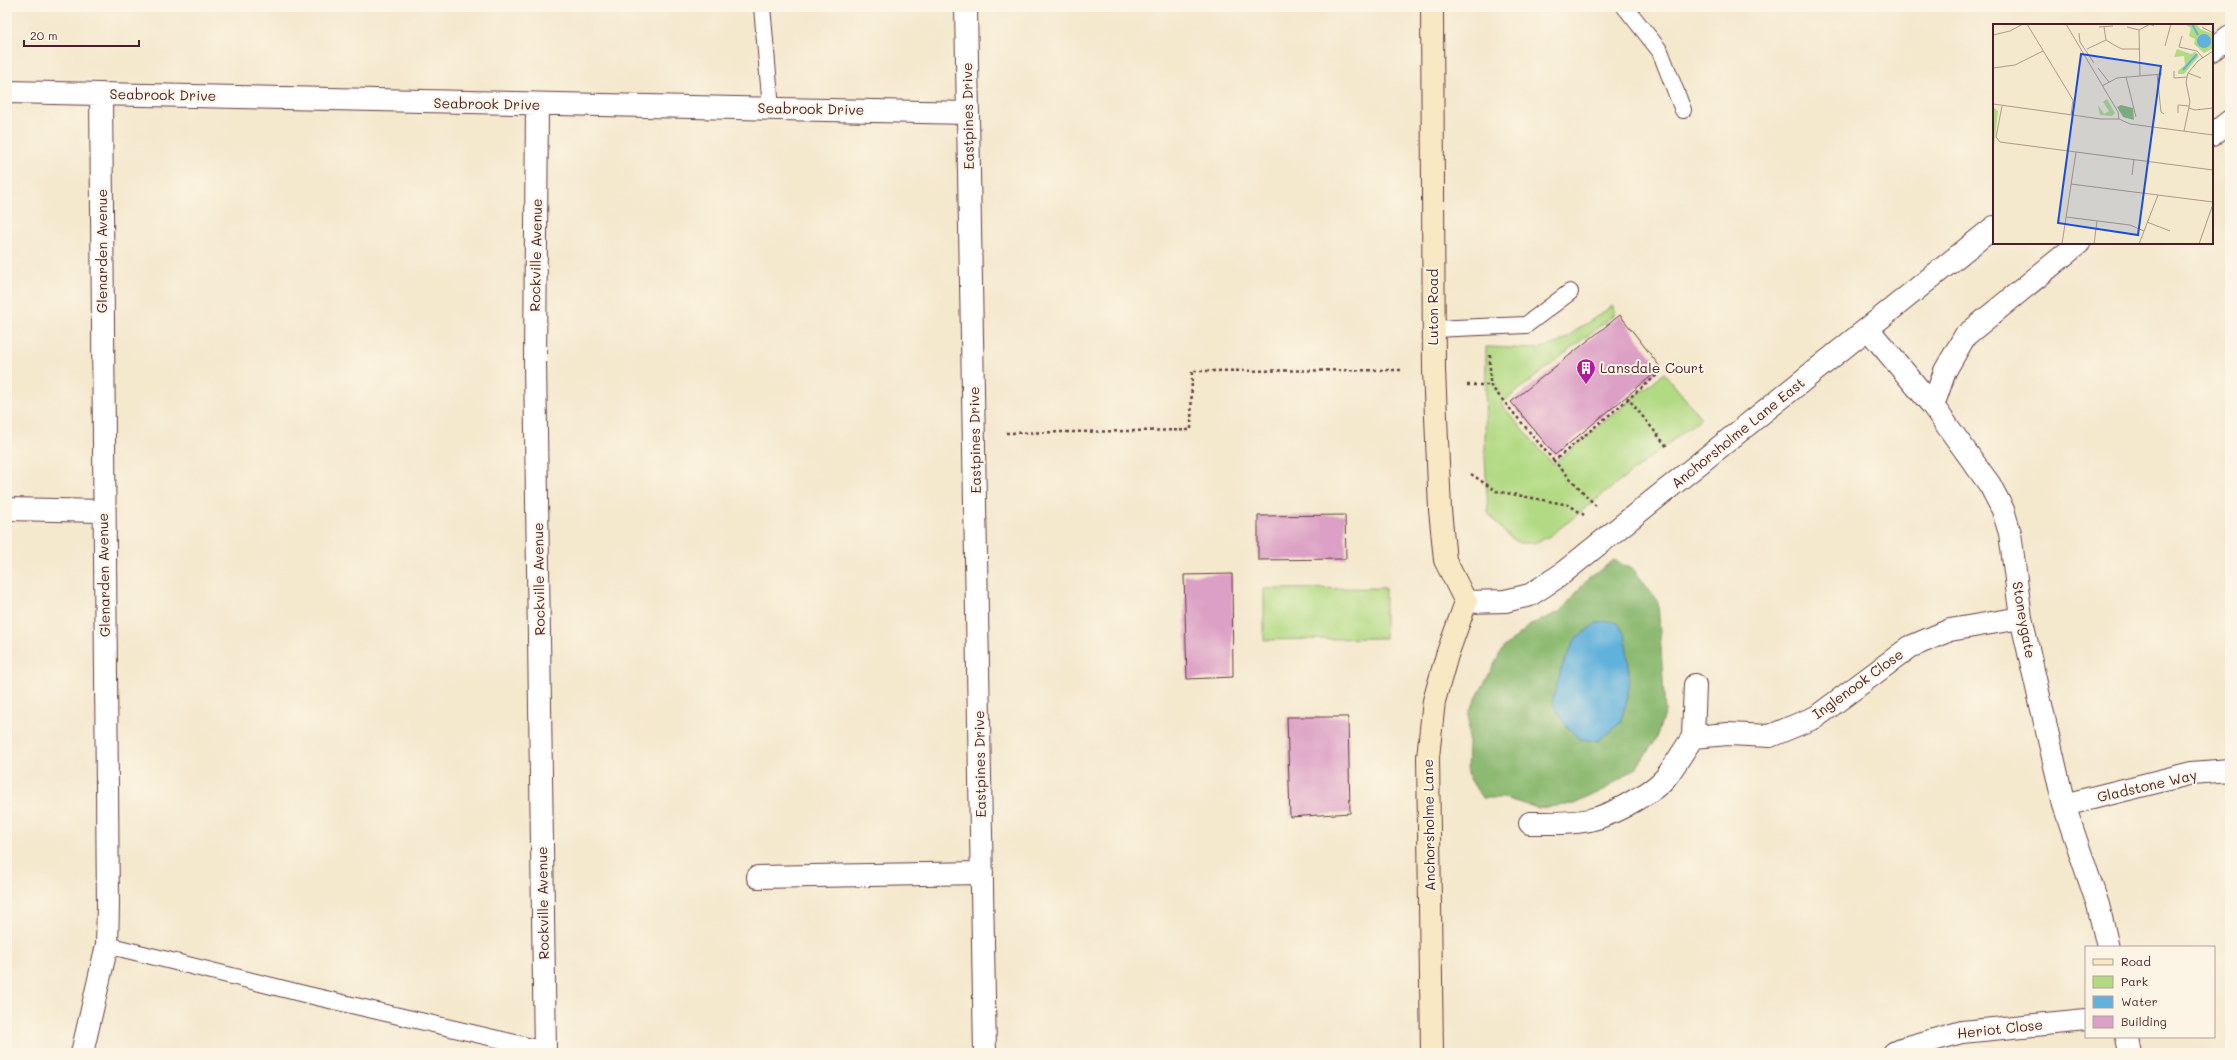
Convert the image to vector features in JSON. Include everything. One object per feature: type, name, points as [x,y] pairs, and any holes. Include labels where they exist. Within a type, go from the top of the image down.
[{"type":"street","name":"Eastpines Drive","points":[[966,7],[975,433],[985,1053]]},
{"type":"street","name":"Luton Road","points":[[1432,7],[1433,329],[1438,452],[1445,560],[1466,602]]},
{"type":"street","points":[[2213,49],[2230,36]]},
{"type":"street","name":"Seabrook Drive","points":[[7,92],[537,105],[968,112]]},
{"type":"street","name":"Glenarden Avenue","points":[[82,1053],[107,944],[101,94]]},
{"type":"street","name":"Rockville Avenue","points":[[537,105],[535,361],[545,1052]]},
{"type":"street","points":[[2213,134],[2230,121]]},
{"type":"street","name":"Anchorsholme Lane East","points":[[1466,602],[1505,601],[1530,595],[1559,576],[1993,228]]},
{"type":"street","points":[[1934,406],[1945,370],[1964,336],[2078,244]]},
{"type":"street","name":"Stoneygate","points":[[1868,329],[1934,406],[1990,485],[2002,510],[2010,533],[2021,618],[2064,806],[2098,904],[2108,946]]},
{"type":"street","points":[[7,510],[103,511]]},
{"type":"street","name":"Anchorsholme Lane","points":[[1432,1053],[1428,757],[1434,701],[1447,655],[1466,602]]},
{"type":"street","name":"Inglenook Close","points":[[1693,736],[1728,734],[1770,736],[1816,717],[1910,647],[1950,630],[2021,618]]},
{"type":"street","points":[[1530,823],[1577,823],[1602,818],[1619,810],[1654,789],[1666,778],[1693,736],[1695,685]]},
{"type":"street","name":"Gladstone Way","points":[[2064,806],[2192,773],[2230,770]]},
{"type":"street","points":[[758,877],[982,872]]},
{"type":"street","name":"Heriot Close","points":[[1894,1053],[1901,1049],[1962,1032],[2085,1020]]},
{"type":"street","points":[[2127,1038],[2130,1053]]},
{"type":"lane","points":[[762,7],[772,108]]},
{"type":"lane","points":[[1626,7],[1660,51],[1683,110]]},
{"type":"lane","points":[[1433,329],[1526,325],[1570,292]]},
{"type":"lane","points":[[107,944],[304,994],[545,1052]]},
{"type":"path","points":[[1491,327],[1490,385],[1615,532]]},
{"type":"path","points":[[975,433],[1191,430],[1192,371],[1434,370]]},
{"type":"path","points":[[1554,461],[1663,370]]},
{"type":"path","points":[[1628,398],[1688,472]]},
{"type":"path","points":[[1438,452],[1496,491],[1569,505],[1615,532]]},
{"type":"green space","points":[[1612,306],[1616,313],[1501,404],[1553,464],[1664,373],[1701,418],[1550,536],[1534,543],[1519,543],[1505,533],[1488,513],[1485,455],[1486,347],[1538,349],[1558,343]]},
{"type":"green space","points":[[1614,560],[1635,571],[1658,602],[1665,711],[1656,739],[1637,767],[1604,790],[1574,804],[1538,808],[1504,798],[1482,798],[1467,774],[1469,712],[1503,648],[1532,624],[1560,612],[1588,579]]},
{"type":"green space","points":[[1385,588],[1385,638],[1264,640],[1264,589]]},
{"type":"water","points":[[1617,621],[1625,635],[1629,665],[1628,697],[1620,723],[1598,741],[1579,739],[1565,724],[1552,702],[1561,669],[1576,638],[1598,622]]},
{"type":"building","name":"Lansdale Court","points":[[1620,315],[1661,368],[1555,455],[1511,402]]},
{"type":"building","points":[[1345,515],[1346,559],[1258,560],[1258,516]]},
{"type":"building","points":[[1232,574],[1233,677],[1187,679],[1184,575]]},
{"type":"building","points":[[1287,717],[1348,717],[1350,813],[1290,817]]},
{"type":"place","name":"Lansdale Court","points":[[1586,385]]}]
